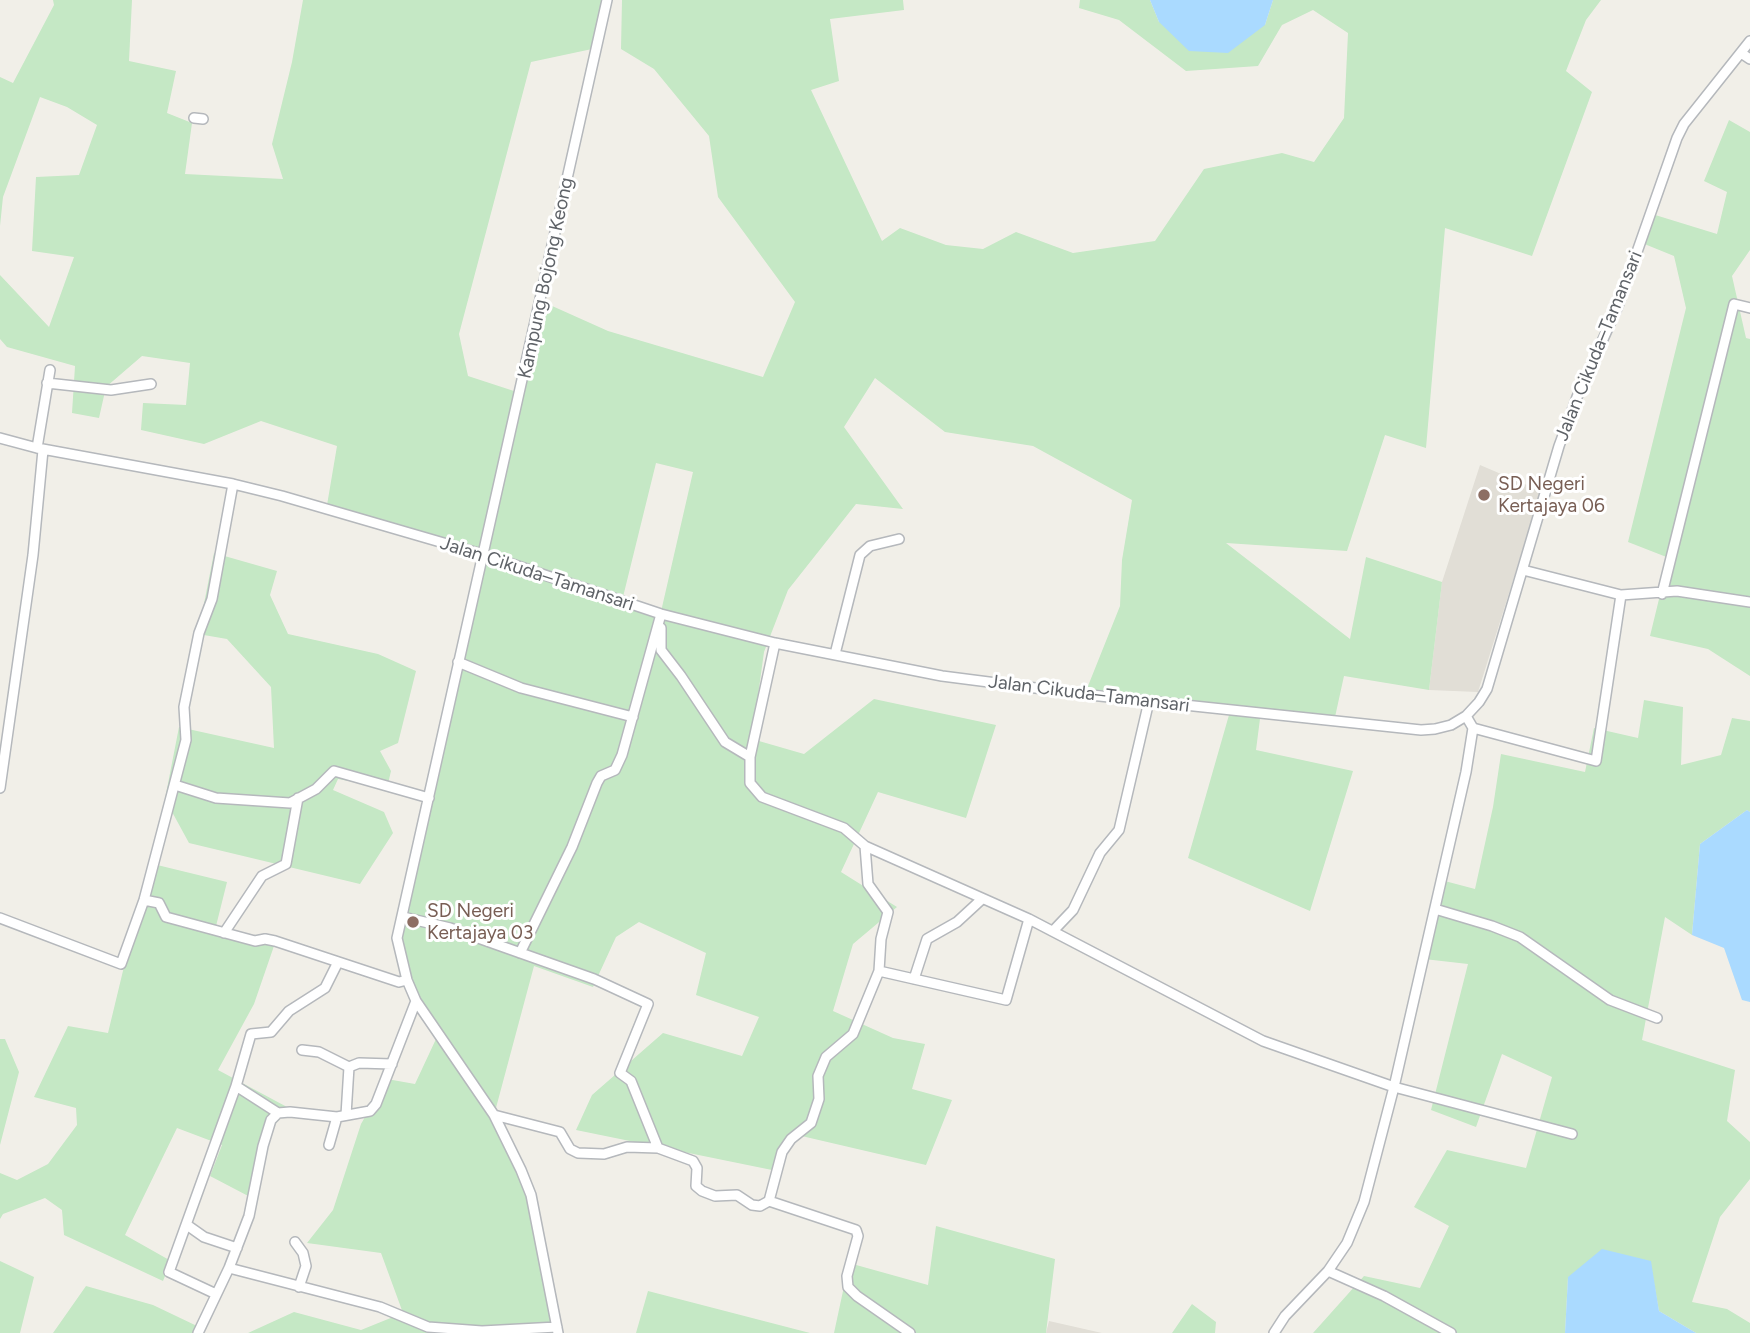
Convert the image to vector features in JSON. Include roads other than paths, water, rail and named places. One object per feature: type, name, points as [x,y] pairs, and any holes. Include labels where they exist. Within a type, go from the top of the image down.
[{"type":"street","name":"Kampung Bojong Keong","points":[[557,1330],[531,1195],[494,1115],[416,1001],[407,980],[397,937],[458,662],[485,555],[607,0]]},
{"type":"street","name":"Jalan Cikuda–Tamansari","points":[[0,438],[40,449],[233,484],[485,555],[662,614],[775,643],[942,676],[1421,730],[1451,725],[1466,716],[1479,702],[1494,671],[1559,446],[1577,397],[1618,306],[1677,138],[1684,124],[1746,56],[1750,41]]},
{"type":"street","points":[[1662,594],[1734,304],[1750,308]]},
{"type":"street","points":[[0,788],[33,555],[40,449],[50,370]]},
{"type":"street","points":[[47,383],[111,390],[151,384]]},
{"type":"street","points":[[0,918],[121,964],[144,900],[186,740],[184,707],[200,632],[212,599],[233,484]]},
{"type":"street","points":[[835,654],[860,555],[870,546],[899,539]]},
{"type":"street","points":[[1523,570],[1621,595],[1689,592],[1750,601]]},
{"type":"street","points":[[1473,728],[1596,761],[1621,595]]},
{"type":"street","points":[[520,953],[572,847],[597,783],[601,776],[615,770],[662,614]]},
{"type":"street","points":[[662,614],[661,650],[725,741],[750,757]]},
{"type":"street","points":[[775,643],[750,757],[750,783],[762,797],[844,828],[865,846],[1029,919],[1263,1041],[1394,1087],[1572,1134]]},
{"type":"street","points":[[458,662],[521,688],[632,716]]},
{"type":"street","points":[[1053,931],[1073,910],[1100,853],[1119,830],[1149,701]]},
{"type":"street","points":[[1274,1333],[1285,1316],[1328,1270],[1359,1219],[1394,1087],[1466,772],[1473,728],[1466,716]]},
{"type":"street","points":[[174,785],[216,798],[290,803],[316,789],[334,771],[429,798]]},
{"type":"street","points":[[224,933],[262,876],[286,864],[298,798]]},
{"type":"street","points":[[494,1115],[560,1132],[570,1149],[578,1153],[604,1154],[627,1147],[658,1148],[693,1161],[697,1168],[696,1186],[702,1191],[715,1196],[737,1195],[752,1205],[760,1206],[769,1201],[782,1152],[791,1139],[811,1123],[819,1099],[818,1076],[826,1057],[853,1034],[879,971],[881,939],[888,912],[868,884],[865,846]]},
{"type":"street","points":[[914,979],[927,939],[957,922],[982,899]]},
{"type":"street","points":[[144,900],[159,903],[166,916],[255,941],[275,941],[399,982],[407,980]]},
{"type":"street","points":[[1435,909],[1520,937],[1610,1000],[1657,1018]]},
{"type":"street","points":[[402,917],[450,928],[594,979],[648,1004],[620,1073],[631,1081],[658,1148]]},
{"type":"street","points":[[879,971],[1006,1000],[1029,919]]},
{"type":"street","points":[[216,1294],[169,1272],[205,1167],[226,1120],[251,1034],[271,1032],[289,1011],[325,988],[338,962]]},
{"type":"street","points":[[236,1086],[278,1113],[342,1116],[370,1111],[376,1104],[416,1001]]},
{"type":"street","points":[[302,1050],[319,1052],[349,1067],[359,1063],[392,1064]]},
{"type":"street","points":[[329,1145],[342,1116],[349,1067]]},
{"type":"street","points":[[198,1333],[229,1268],[249,1216],[263,1146],[271,1120],[278,1113]]},
{"type":"street","points":[[769,1201],[856,1230],[858,1236],[847,1283],[857,1296],[893,1329],[910,1333]]},
{"type":"street","points":[[187,1225],[204,1237],[237,1248]]},
{"type":"street","points":[[295,1242],[303,1253],[306,1266],[299,1287]]},
{"type":"street","points":[[229,1268],[380,1307],[428,1327],[482,1331],[557,1330]]},
{"type":"street","points":[[1328,1270],[1384,1296],[1451,1333]]},
{"type":"water","points":[[1150,0],[1273,0],[1265,25],[1228,53],[1189,51],[1159,22]]},
{"type":"water","points":[[1747,810],[1750,812],[1750,1002],[1742,1000],[1724,948],[1692,935],[1700,844]]},
{"type":"water","points":[[1602,1249],[1651,1261],[1659,1311],[1696,1333],[1565,1333],[1568,1277]]},
{"type":"place","name":"SD Negeri Kertajaya 06","points":[[1484,495]]},
{"type":"place","name":"SD Negeri Kertajaya 03","points":[[413,922]]}]
